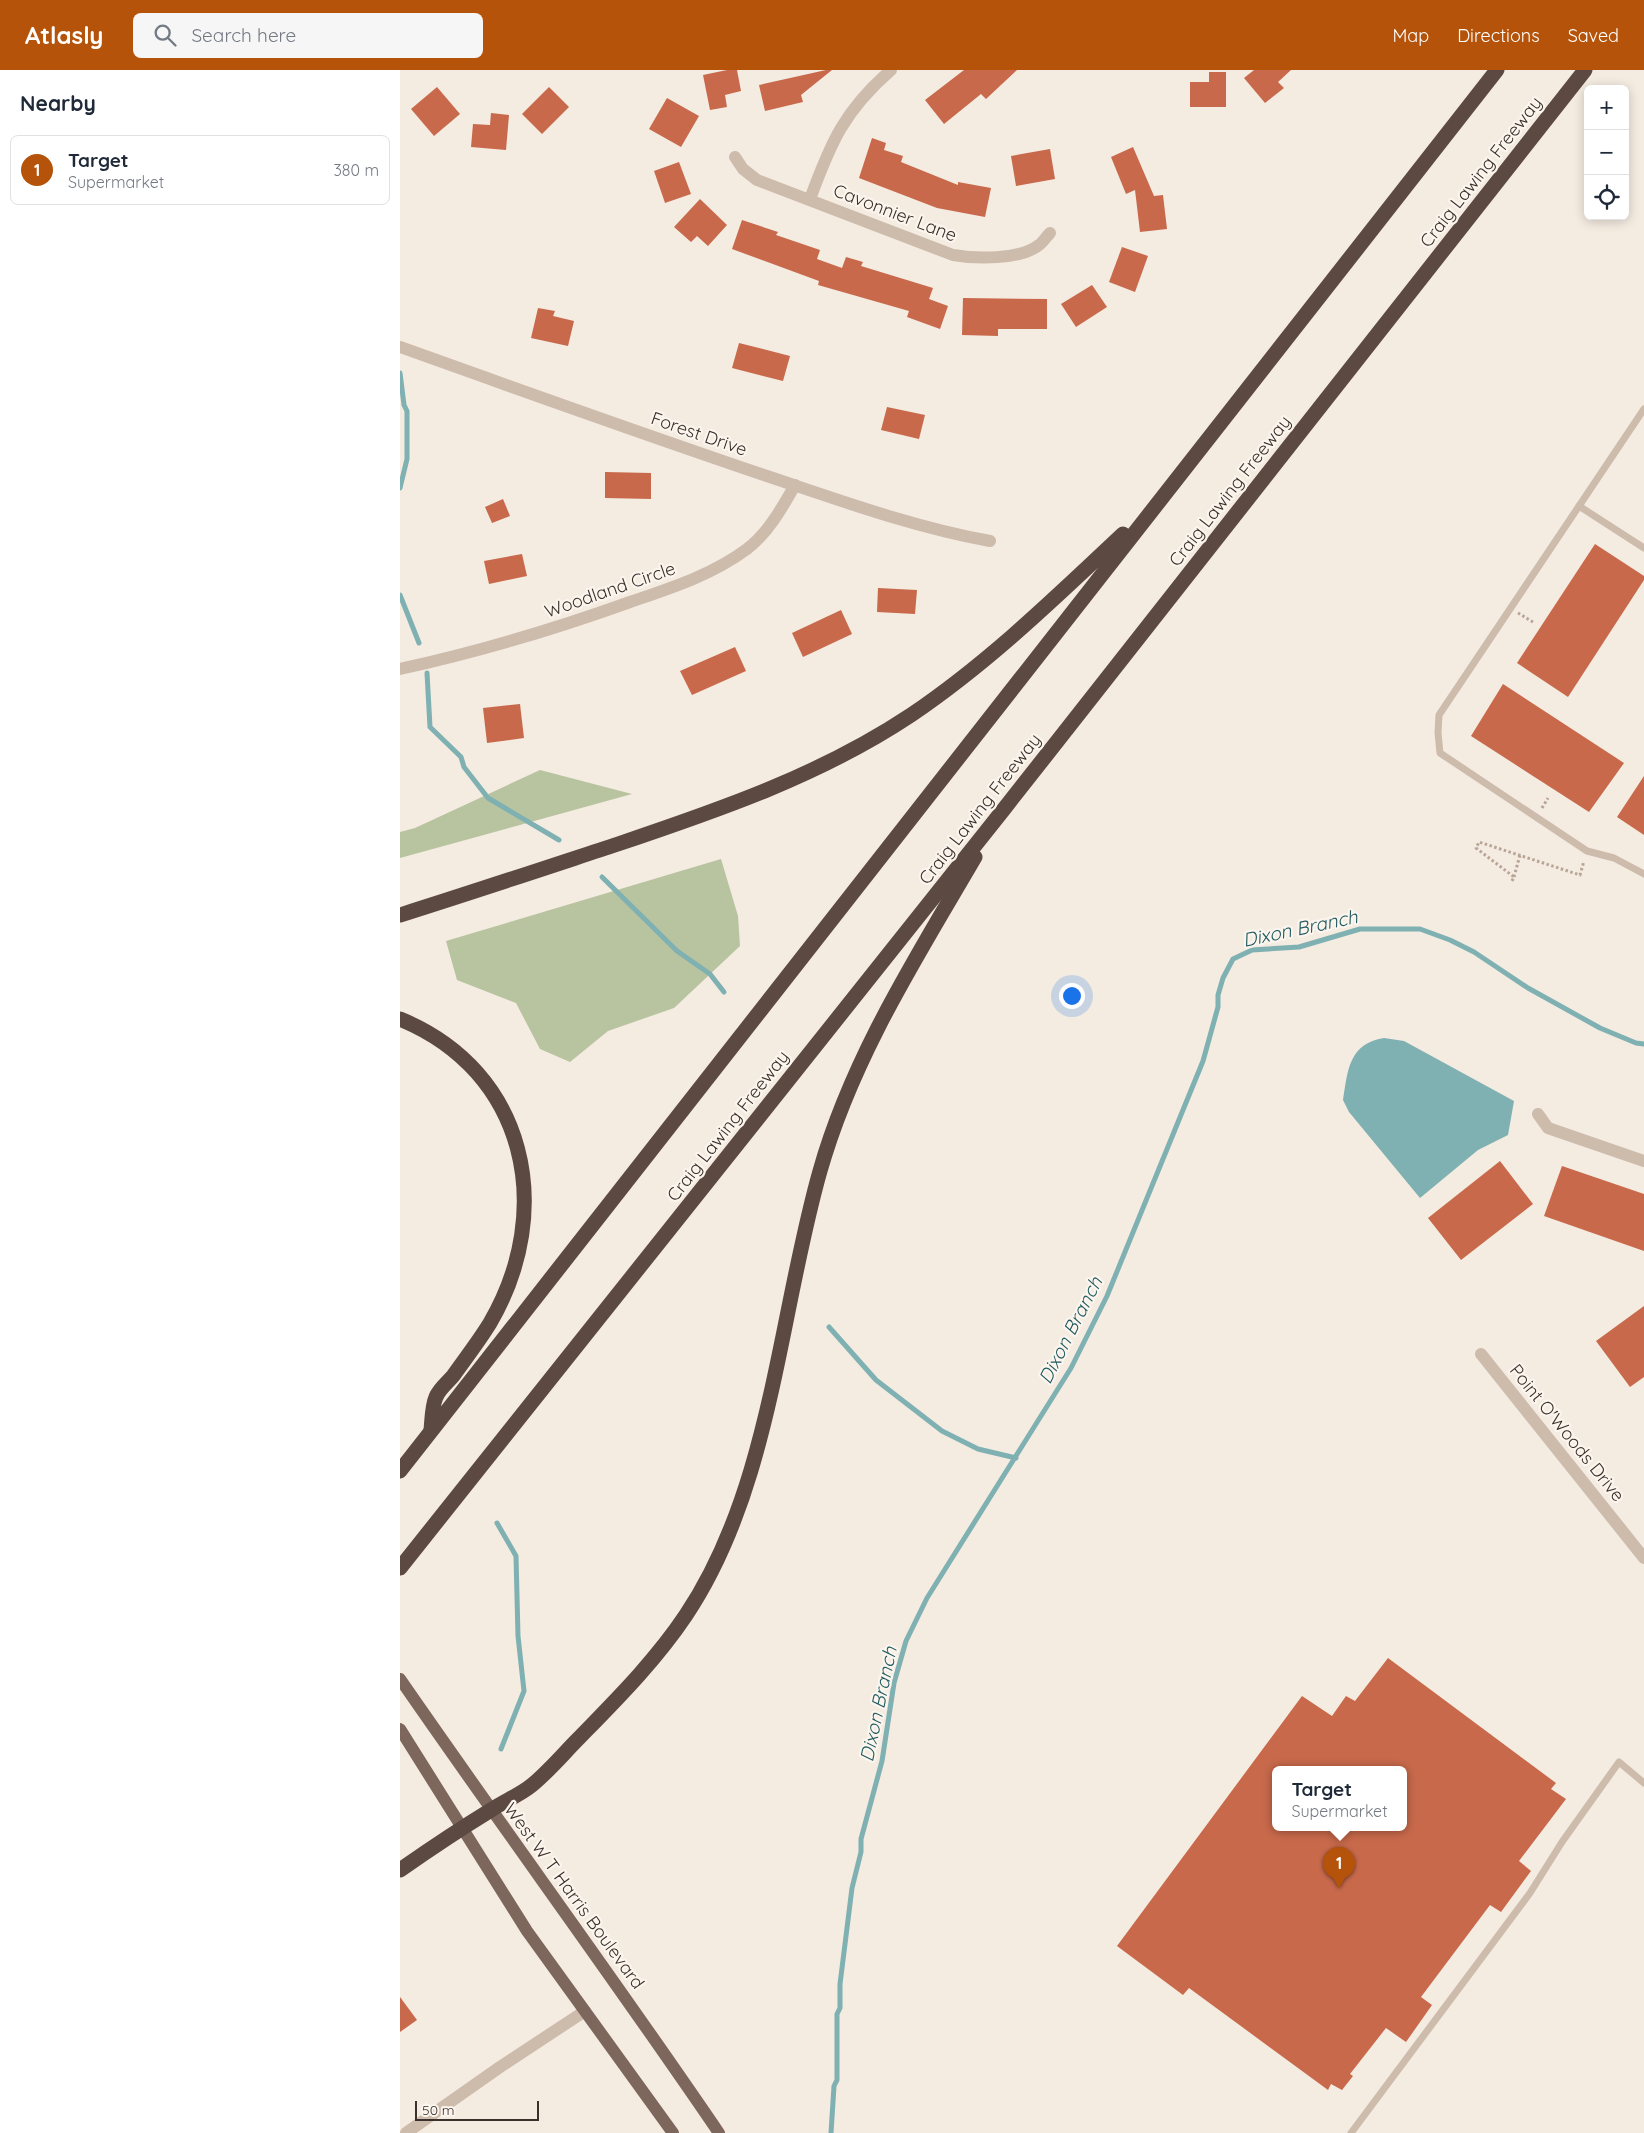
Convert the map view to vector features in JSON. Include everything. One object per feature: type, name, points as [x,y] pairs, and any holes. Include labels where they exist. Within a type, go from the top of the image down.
[{"type":"highway","points":[[400,1472],[1158,500],[1497,70]]},
{"type":"highway","name":"Craig Lawing Freeway","points":[[400,1568],[1004,809],[1585,70]]},
{"type":"highway","points":[[400,915],[656,832],[740,801],[807,774],[862,744],[909,716],[988,658],[1158,500]]},
{"type":"highway","points":[[400,1870],[490,1810],[531,1787],[615,1700],[687,1614],[716,1560],[740,1508],[756,1454],[820,1169],[839,1115],[882,1018],[1004,809]]},
{"type":"highway","points":[[400,1020],[443,1041],[468,1062],[486,1083],[503,1110],[516,1140],[523,1168],[525,1193],[519,1255],[507,1287],[490,1323],[436,1396],[430,1432]]},
{"type":"main road","name":"West W T Harris Boulevard","points":[[400,1679],[490,1810],[623,1993],[719,2133]]},
{"type":"main road","points":[[400,1729],[527,1931],[673,2133]]},
{"type":"street","points":[[810,199],[828,150],[839,128],[867,90],[891,70]]},
{"type":"street","name":"Cavonnier Lane","points":[[736,157],[743,169],[757,180],[810,199],[931,248],[970,257],[1020,253],[1038,246],[1050,233]]},
{"type":"street","name":"Forest Drive","points":[[400,347],[795,485],[910,522],[990,542]]},
{"type":"street","name":"Woodland Circle","points":[[400,669],[502,644],[600,613],[707,574],[749,548],[762,536],[782,510],[795,485]]},
{"type":"street","points":[[1538,1114],[1548,1128],[1644,1162]]},
{"type":"street","name":"Point O'Woods Drive","points":[[1481,1354],[1644,1558]]},
{"type":"street","points":[[406,2133],[500,2067],[585,2011]]},
{"type":"lane","points":[[1644,409],[1439,715],[1438,733],[1440,753],[1587,852],[1614,858],[1644,874]]},
{"type":"lane","points":[[1579,506],[1644,548]]},
{"type":"lane","points":[[1351,2133],[1530,1893],[1562,1842],[1619,1762],[1644,1783]]},
{"type":"path","points":[[1520,855],[1513,879],[1476,848],[1479,842],[1520,855],[1580,875],[1585,860]]},
{"type":"green space","points":[[540,770],[632,794],[400,858],[400,832],[415,828]]},
{"type":"green space","points":[[721,859],[738,916],[740,946],[674,1008],[608,1031],[570,1062],[540,1049],[516,1003],[457,980],[446,941]]},
{"type":"water","points":[[1384,1038],[1404,1041],[1514,1101],[1508,1135],[1478,1150],[1420,1198],[1349,1112],[1343,1100],[1349,1068],[1357,1052],[1372,1041]]},
{"type":"building","points":[[737,70],[741,91],[725,95],[727,107],[710,110],[703,75]]},
{"type":"building","points":[[832,70],[801,95],[803,102],[765,111],[759,85]]},
{"type":"building","points":[[964,70],[1017,70],[986,99],[981,94],[944,124],[925,100]]},
{"type":"building","points":[[1254,70],[1291,70],[1278,82],[1284,88],[1265,103],[1244,78]]},
{"type":"building","points":[[1209,72],[1226,72],[1226,107],[1190,107],[1190,82],[1209,82]]},
{"type":"building","points":[[437,87],[460,114],[434,136],[411,109]]},
{"type":"building","points":[[549,87],[569,107],[542,134],[522,114]]},
{"type":"building","points":[[667,98],[699,116],[681,147],[649,129]]},
{"type":"building","points":[[491,113],[509,115],[506,150],[471,147],[473,124],[490,125]]},
{"type":"building","points":[[872,138],[886,143],[884,150],[903,156],[901,162],[958,185],[958,182],[991,188],[985,217],[937,208],[859,178]]},
{"type":"building","points":[[1133,147],[1154,196],[1163,195],[1167,229],[1140,232],[1135,190],[1126,194],[1111,157]]},
{"type":"building","points":[[1050,149],[1055,179],[1016,186],[1011,156]]},
{"type":"building","points":[[679,162],[691,194],[665,203],[654,171]]},
{"type":"building","points":[[700,199],[727,225],[708,246],[697,236],[691,242],[674,227]]},
{"type":"building","points":[[742,220],[778,232],[776,235],[820,250],[817,259],[842,268],[846,257],[863,262],[861,266],[933,288],[929,299],[948,306],[940,329],[907,317],[909,311],[818,285],[819,281],[732,249]]},
{"type":"building","points":[[1122,247],[1148,256],[1135,292],[1109,282]]},
{"type":"building","points":[[1092,285],[1107,307],[1076,327],[1061,304]]},
{"type":"building","points":[[963,298],[1047,299],[1047,329],[998,329],[998,336],[962,335]]},
{"type":"building","points":[[538,308],[555,311],[553,316],[574,321],[568,346],[531,338]]},
{"type":"building","points":[[739,343],[790,356],[783,381],[732,368]]},
{"type":"building","points":[[887,407],[925,415],[919,439],[881,430]]},
{"type":"building","points":[[605,472],[651,473],[651,499],[605,498]]},
{"type":"building","points":[[503,499],[510,516],[492,523],[485,507]]},
{"type":"building","points":[[1595,544],[1644,576],[1644,580],[1568,697],[1517,663]]},
{"type":"building","points":[[522,554],[527,576],[489,584],[484,561]]},
{"type":"building","points":[[878,588],[917,590],[915,614],[877,612]]},
{"type":"building","points":[[841,610],[852,634],[803,657],[792,633]]},
{"type":"building","points":[[735,647],[746,671],[692,695],[680,671]]},
{"type":"building","points":[[1503,684],[1624,763],[1589,812],[1471,736]]},
{"type":"building","points":[[520,704],[524,738],[487,743],[483,708]]},
{"type":"building","points":[[1644,776],[1644,835],[1617,817]]},
{"type":"building","points":[[1500,1161],[1533,1204],[1461,1260],[1428,1218]]},
{"type":"building","points":[[1562,1166],[1644,1194],[1644,1251],[1544,1216]]},
{"type":"building","points":[[1644,1306],[1644,1377],[1630,1387],[1596,1341]]},
{"type":"building","points":[[1388,1658],[1556,1783],[1551,1789],[1566,1799],[1519,1861],[1531,1871],[1501,1912],[1490,1905],[1421,1997],[1432,2005],[1406,2042],[1386,2028],[1350,2074],[1353,2076],[1342,2090],[1331,2084],[1328,2090],[1189,1988],[1183,1995],[1117,1946],[1302,1696],[1332,1716],[1346,1696],[1355,1701]]},
{"type":"building","points":[[400,1997],[417,2020],[400,2032]]},
{"type":"waterway","points":[[400,373],[404,405],[407,411],[407,459],[400,488]]},
{"type":"waterway","points":[[400,595],[419,643]]},
{"type":"waterway","points":[[427,673],[430,727],[461,757],[464,767],[488,798],[559,840]]},
{"type":"waterway","points":[[602,877],[677,951],[710,974],[724,992]]},
{"type":"waterway","name":"Dixon Branch","points":[[831,2133],[834,2086],[837,2080],[837,2014],[840,2008],[840,1984],[852,1888],[861,1852],[861,1839],[882,1761],[894,1683],[906,1641],[927,1598],[1071,1368],[1107,1296],[1203,1061],[1218,1007],[1218,995],[1223,978],[1233,959],[1252,950],[1299,947],[1360,929],[1420,929],[1450,940],[1474,952],[1528,988],[1600,1028],[1636,1043],[1644,1044]]},
{"type":"waterway","points":[[829,1327],[876,1380],[942,1431],[978,1449],[1016,1458]]},
{"type":"waterway","points":[[497,1523],[516,1556],[518,1636],[524,1691],[501,1749]]},
{"type":"place","name":"Target","points":[[1339,1888]]}]
